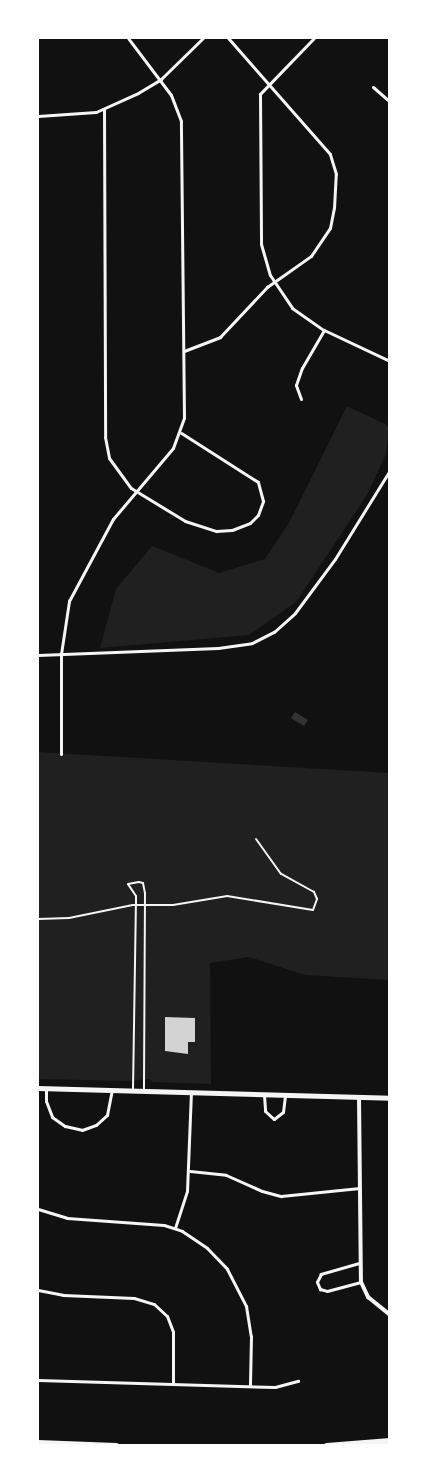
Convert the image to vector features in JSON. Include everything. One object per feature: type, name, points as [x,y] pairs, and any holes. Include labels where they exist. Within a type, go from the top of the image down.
[{"type":"highway","points":[[327,1446],[390,1440]]},
{"type":"highway","points":[[38,1442],[116,1446]]},
{"type":"main road","points":[[38,1088],[390,1098]]},
{"type":"street","points":[[61,754],[61,654],[64,620],[74,588],[113,520],[168,457],[181,433],[184,351],[182,130],[176,105],[161,79],[128,38]]},
{"type":"street","points":[[38,116],[78,116],[104,109],[161,79],[203,38]]},
{"type":"street","points":[[184,351],[220,337],[274,283],[308,260],[323,242],[334,208],[336,174],[325,147],[266,85],[228,38]]},
{"type":"street","points":[[314,38],[266,85],[260,96],[260,236],[274,283],[292,308],[324,330],[390,361]]},
{"type":"street","points":[[373,87],[390,102]]},
{"type":"street","points":[[104,109],[106,442],[116,470],[137,492],[166,511],[208,530],[238,528],[258,515],[263,498],[257,480],[181,433]]},
{"type":"street","points":[[301,399],[296,385],[302,368],[324,330]]},
{"type":"street","points":[[38,655],[218,648],[252,643],[277,630],[302,604],[335,559],[390,470]]},
{"type":"street","points":[[46,1088],[48,1108],[52,1117],[68,1128],[82,1130],[96,1125],[107,1115],[112,1090]]},
{"type":"street","points":[[175,1228],[186,1197],[190,1171],[191,1092]]},
{"type":"street","points":[[264,1094],[265,1111],[274,1118],[284,1112],[285,1095]]},
{"type":"street","points":[[359,1097],[359,1263],[361,1282],[368,1297],[390,1316]]},
{"type":"street","points":[[190,1171],[226,1175],[262,1192],[281,1196],[360,1188]]},
{"type":"street","points":[[38,1208],[67,1218],[138,1221],[175,1228],[216,1256],[239,1288],[250,1326],[250,1385]]},
{"type":"street","points":[[359,1263],[320,1274],[317,1282],[320,1289],[327,1291],[361,1282]]},
{"type":"street","points":[[38,1290],[63,1295],[134,1298],[154,1304],[167,1316],[173,1332],[173,1383]]},
{"type":"street","points":[[38,1380],[283,1386],[298,1381]]},
{"type":"lane","points":[[38,919],[77,917],[136,905],[173,905],[227,896],[313,910],[317,899],[314,892],[281,874],[256,839]]},
{"type":"lane","points":[[134,1090],[136,896],[128,884],[133,882],[143,883],[145,886],[144,1090]]},
{"type":"shaded area","points":[[347,406],[389,426],[386,454],[367,495],[296,602],[249,635],[100,648],[116,589],[152,546],[219,573],[265,559],[290,521]]},
{"type":"shaded area","points":[[295,712],[308,720],[304,726],[291,718]]},
{"type":"shaded area","points":[[38,752],[389,773],[389,980],[305,975],[249,957],[210,963],[211,1084],[152,1082],[150,1079],[127,1081],[38,1079]]},
{"type":"building","points":[[165,1017],[195,1018],[195,1042],[188,1042],[188,1054],[165,1051]]}]
